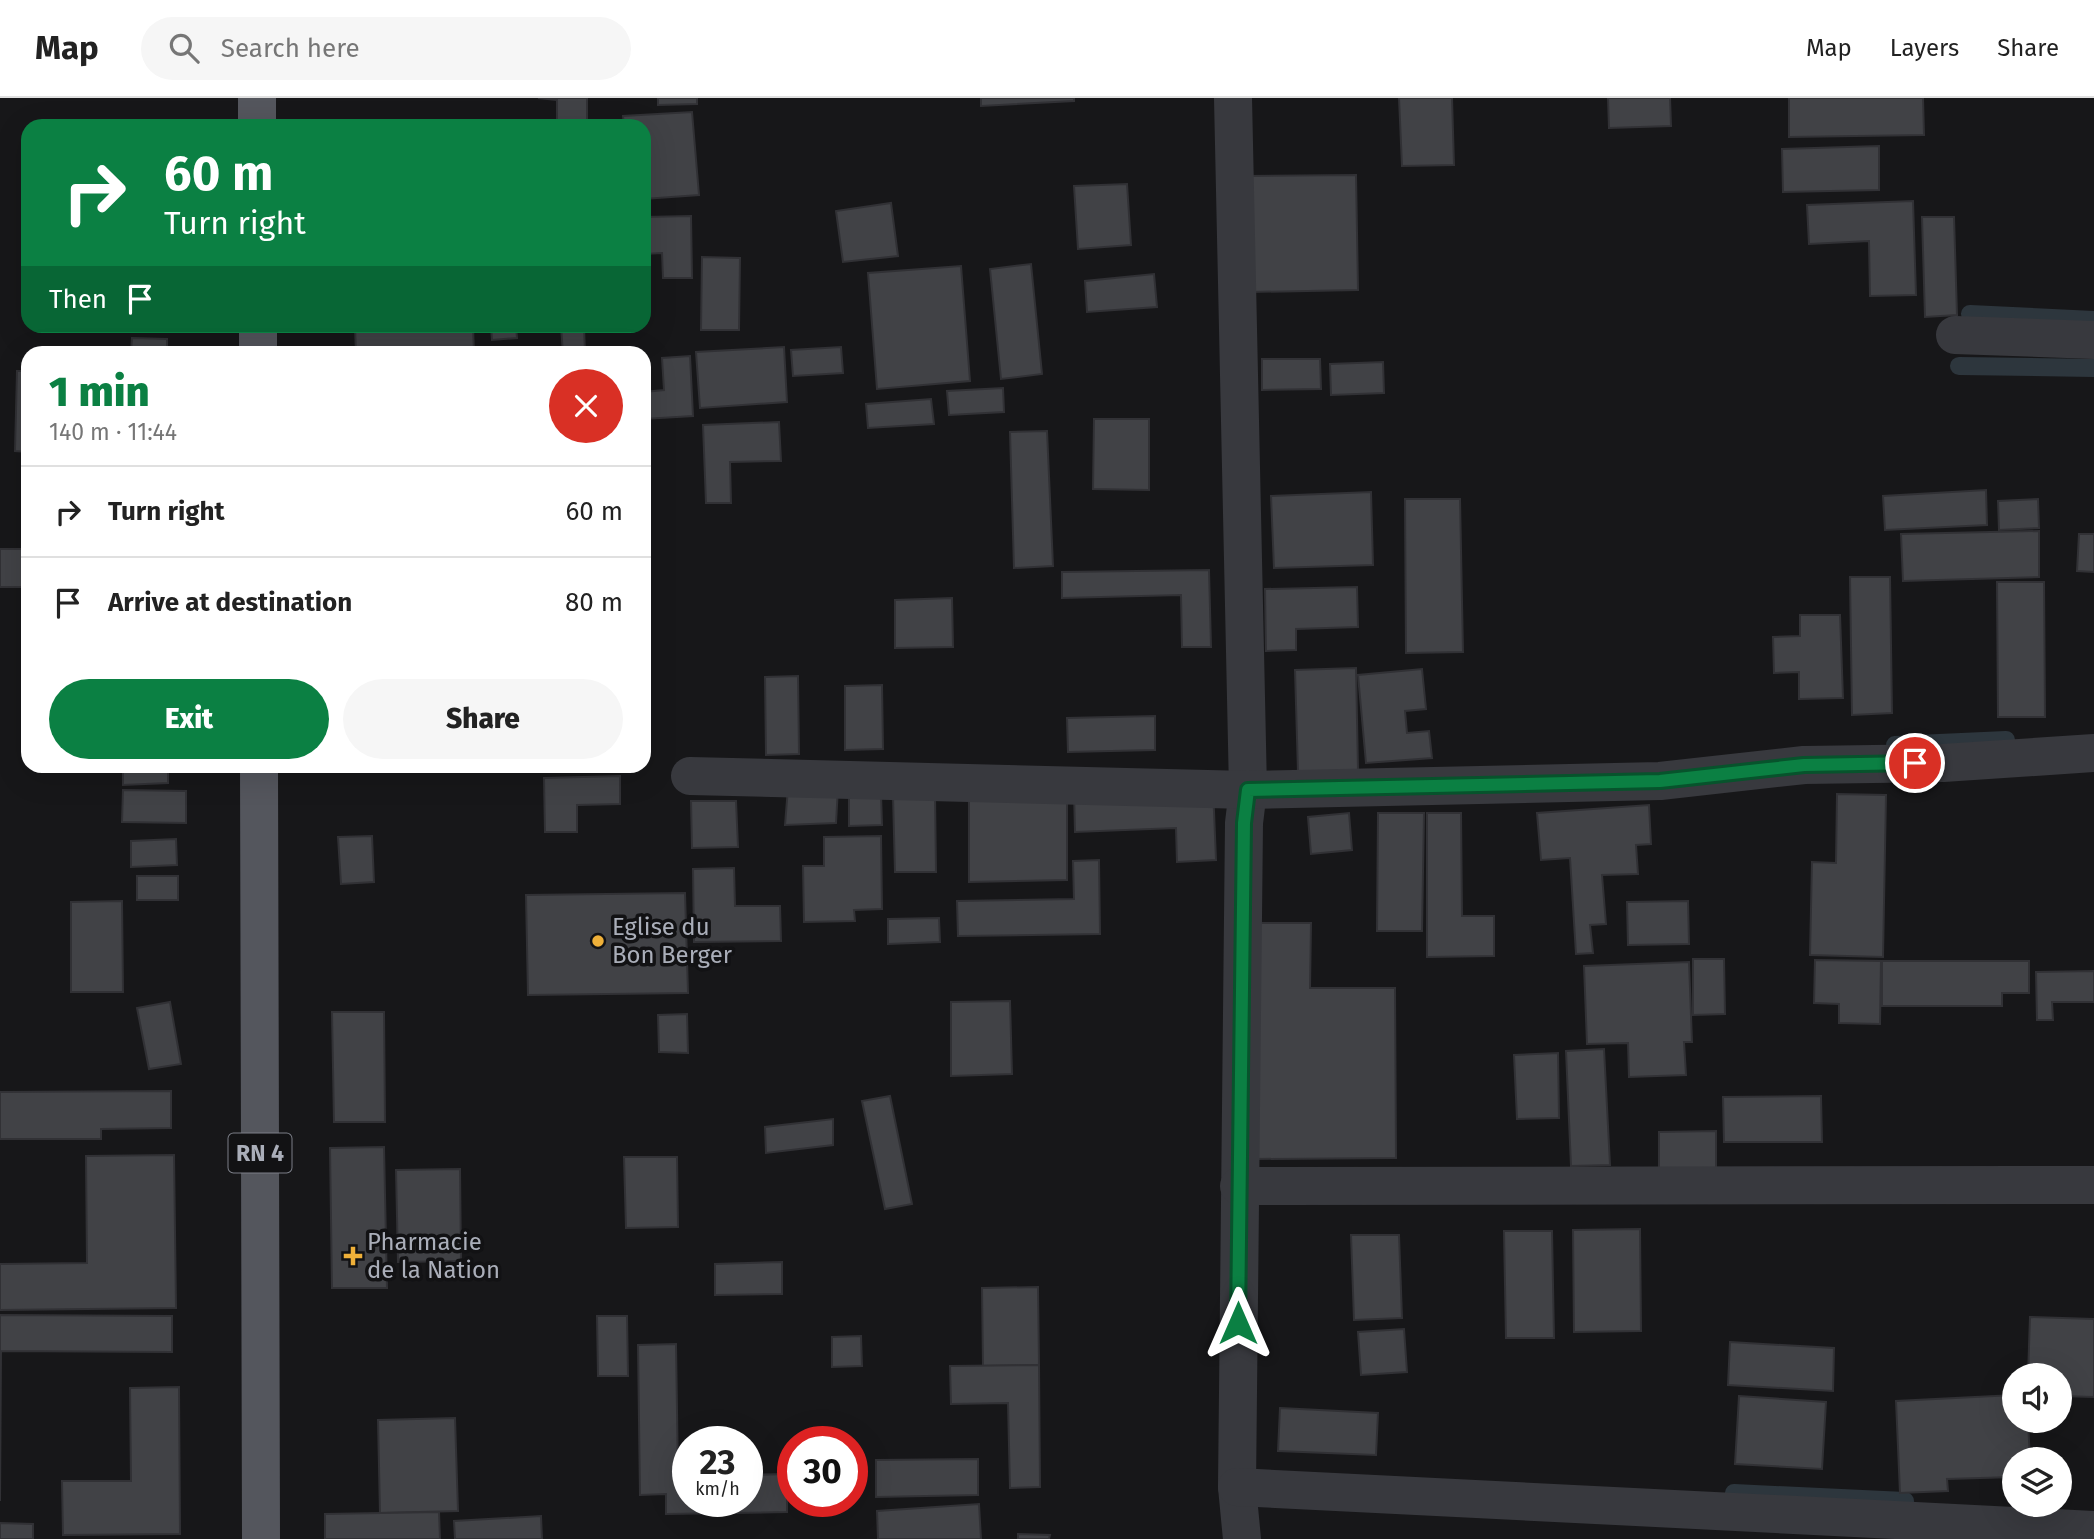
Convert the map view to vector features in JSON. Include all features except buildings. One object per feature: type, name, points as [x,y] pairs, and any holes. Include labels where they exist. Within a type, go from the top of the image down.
[{"type":"main road","points":[[257,98],[257,119]]},
{"type":"main road","name":"RN 4","points":[[259,773],[261,1539]]},
{"type":"street","points":[[1233,98],[1248,790],[1244,823],[1239,1186],[1237,1486],[1242,1539]]},
{"type":"street","points":[[1955,335],[2094,340]]},
{"type":"street","points":[[690,776],[1248,790],[1660,781],[1804,765],[1943,763],[2094,752]]},
{"type":"street","points":[[1239,1186],[2094,1185]]},
{"type":"street","points":[[1237,1486],[2094,1530]]},
{"type":"waterway","points":[[1970,314],[2094,320]]},
{"type":"waterway","points":[[1959,366],[2094,368]]},
{"type":"waterway","points":[[1895,745],[2006,740]]},
{"type":"waterway","points":[[1734,1493],[1905,1501]]},
{"type":"place","name":"Eglise du Bon Berger","points":[[598,941]]},
{"type":"place","name":"Pharmacie de la Nation","points":[[353,1256]]},
{"type":"route","points":[[1238,1323],[1244,823],[1248,790],[1660,781],[1804,765],[1915,763]]}]
